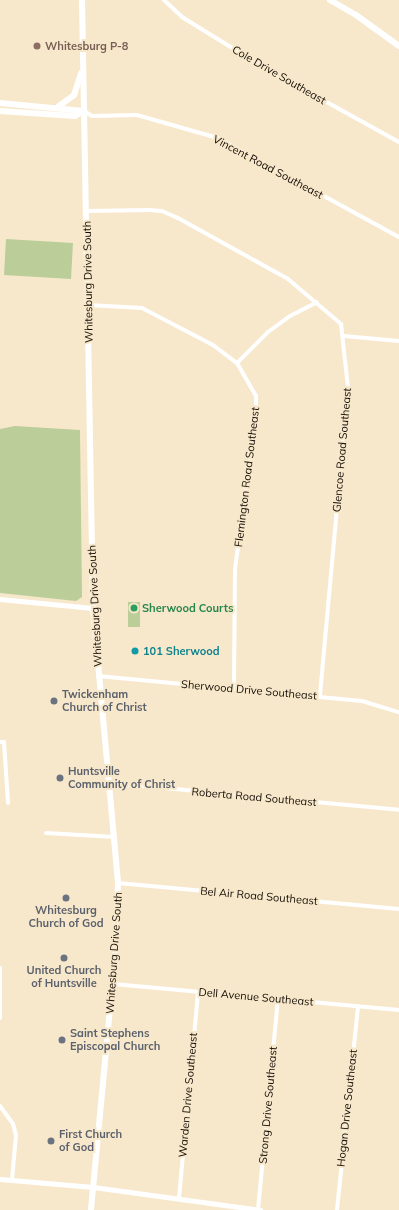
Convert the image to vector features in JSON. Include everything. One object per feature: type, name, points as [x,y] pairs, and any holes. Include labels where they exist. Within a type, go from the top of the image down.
[{"type":"main road","name":"Whitesburg Drive South","points":[[82,0],[93,608],[118,882],[113,984],[91,1210]]},
{"type":"main road","points":[[330,0],[356,15],[399,46]]},
{"type":"main road","points":[[58,107],[74,95],[83,62]]},
{"type":"main road","points":[[0,103],[58,107],[84,111]]},
{"type":"main road","points":[[0,111],[75,116],[84,111]]},
{"type":"street","name":"Cole Drive Southeast","points":[[164,0],[182,17],[258,64],[399,142]]},
{"type":"street","name":"Vincent Road Southeast","points":[[84,111],[92,116],[137,115],[218,138],[399,237]]},
{"type":"street","name":"Glencoe Road Southeast","points":[[87,211],[162,211],[288,279],[341,324],[344,336],[348,387],[320,696]]},
{"type":"street","points":[[237,363],[268,332],[290,316],[316,302]]},
{"type":"street","name":"Flemington Road Southeast","points":[[88,305],[142,308],[213,345],[237,363],[256,396],[256,414],[235,569],[234,688]]},
{"type":"street","points":[[344,336],[399,341]]},
{"type":"street","points":[[0,600],[93,608]]},
{"type":"street","name":"Sherwood Drive Southeast","points":[[98,676],[362,701],[399,712]]},
{"type":"street","points":[[0,742],[4,742],[8,803]]},
{"type":"street","name":"Roberta Road Southeast","points":[[110,783],[399,810]]},
{"type":"street","points":[[46,833],[115,837]]},
{"type":"street","name":"Bel Air Road Southeast","points":[[118,882],[399,909]]},
{"type":"street","points":[[0,968],[0,1018]]},
{"type":"street","name":"Dell Avenue Southeast","points":[[113,984],[399,1010]]},
{"type":"street","name":"Warden Drive Southeast","points":[[179,1198],[198,992]]},
{"type":"street","name":"Strong Drive Southeast","points":[[259,1210],[278,1000]]},
{"type":"street","name":"Hogan Drive Southeast","points":[[337,1210],[358,1007]]},
{"type":"street","points":[[0,1106],[13,1124],[16,1135],[12,1180]]},
{"type":"street","points":[[0,1179],[93,1187],[259,1210]]},
{"type":"green space","points":[[6,239],[73,243],[71,279],[4,275]]},
{"type":"green space","points":[[15,426],[80,430],[82,597],[76,601],[0,593],[0,429]]},
{"type":"green space","name":"Sherwood Courts","points":[[128,602],[140,602],[140,627],[128,627]]},
{"type":"place","name":"Whitesburg P-8","points":[[37,46]]},
{"type":"place","name":"Sherwood Courts","points":[[134,608]]},
{"type":"place","name":"101 Sherwood","points":[[135,651]]},
{"type":"place","name":"Twickenham Church of Christ","points":[[54,701]]},
{"type":"place","name":"Huntsville Community of Christ","points":[[60,778]]},
{"type":"place","name":"Whitesburg Church of God","points":[[66,898]]},
{"type":"place","name":"United Church of Huntsville","points":[[64,958]]},
{"type":"place","name":"Saint Stephens Episcopal Church","points":[[62,1040]]},
{"type":"place","name":"First Church of God","points":[[51,1141]]}]
